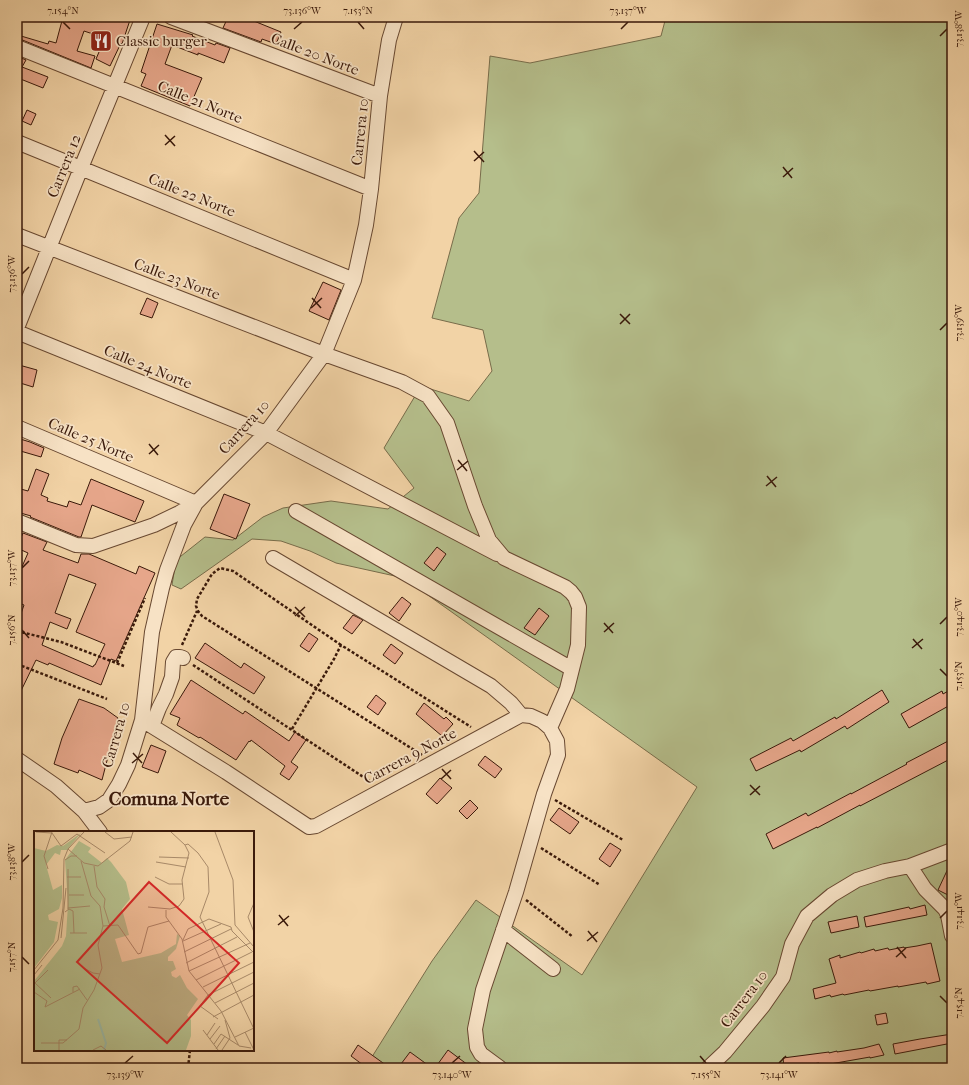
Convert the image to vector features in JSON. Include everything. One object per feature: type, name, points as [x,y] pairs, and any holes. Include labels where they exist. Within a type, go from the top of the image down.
[{"type":"street","name":"Carrera 12","points":[[17,328],[143,17]]},
{"type":"street","name":"Calle 20 Norte","points":[[171,17],[380,96]]},
{"type":"street","name":"Carrera 10","points":[[84,811],[99,807],[109,800],[120,784],[147,723],[152,632],[167,570],[184,524],[196,503],[266,433],[324,354],[354,280],[366,225],[380,96],[389,40],[396,17]]},
{"type":"street","name":"Calle 21 Norte","points":[[17,48],[371,189]]},
{"type":"street","name":"Calle 22 Norte","points":[[17,142],[354,280]]},
{"type":"street","name":"Calle 23 Norte","points":[[17,235],[324,354],[402,382],[428,396],[447,423],[475,506],[489,540],[504,558]]},
{"type":"street","name":"Calle 24 Norte","points":[[17,332],[266,433],[571,592],[579,607],[578,645],[567,688],[550,728]]},
{"type":"street","name":"Calle 25 Norte","points":[[17,427],[196,503]]},
{"type":"street","points":[[17,521],[76,545],[93,546],[154,525],[196,503]]},
{"type":"street","points":[[296,511],[572,669]]},
{"type":"street","points":[[273,558],[491,686],[511,703],[521,715],[531,716],[542,721],[550,728],[557,741],[558,755],[544,794],[516,892],[483,990],[475,1030],[477,1047],[481,1054],[500,1068]]},
{"type":"street","points":[[147,723],[159,708],[166,694],[172,677],[173,662],[179,658]]},
{"type":"street","name":"Carrera 9 Norte","points":[[147,723],[226,772],[308,827],[316,826],[521,715]]},
{"type":"street","points":[[17,759],[56,786],[84,811],[99,831]]},
{"type":"street","name":"Carrera 10","points":[[708,1068],[725,1052],[763,1006],[783,976],[792,944],[807,916],[832,895],[857,880],[884,871],[910,866],[952,850]]},
{"type":"street","points":[[910,866],[925,890],[945,909],[948,915],[952,936]]},
{"type":"street","points":[[503,930],[553,969]]},
{"type":"path","points":[[434,762],[202,616],[196,606],[197,599],[212,574],[220,568],[233,571],[341,645],[484,735]]},
{"type":"path","points":[[117,663],[146,595]]},
{"type":"path","points":[[198,611],[179,658],[292,729],[383,790]]},
{"type":"path","points":[[17,631],[61,642],[124,666]]},
{"type":"path","points":[[292,729],[341,645]]},
{"type":"path","points":[[17,664],[107,699]]},
{"type":"path","points":[[544,794],[623,840]]},
{"type":"path","points":[[531,841],[600,885]]},
{"type":"path","points":[[516,892],[573,937]]},
{"type":"path","points":[[188,1068],[190,1051]]},
{"type":"green space","points":[[666,17],[952,17],[952,1068],[365,1068],[432,961],[476,900],[582,975],[697,787],[404,578],[336,563],[310,551],[281,541],[252,539],[181,589],[172,585],[176,560],[205,537],[233,540],[263,517],[283,508],[331,501],[388,509],[414,488],[384,448],[421,386],[469,401],[492,371],[483,330],[432,318],[459,218],[479,193],[490,56],[530,63],[661,36]]},
{"type":"building","points":[[63,17],[131,17],[122,44],[121,43],[110,66],[96,59],[105,38],[84,31],[77,51],[95,56],[91,68],[20,39],[21,36],[48,44],[49,41],[56,43]]},
{"type":"building","points":[[228,17],[244,17],[281,32],[276,44],[262,39],[261,42],[223,28]]},
{"type":"building","points":[[157,24],[193,35],[192,36],[215,45],[216,43],[230,48],[224,63],[172,45],[165,64],[202,78],[190,106],[141,86],[146,74],[141,72]]},
{"type":"building","points":[[17,56],[26,60],[22,67],[48,77],[43,88],[18,78],[17,79]]},
{"type":"building","points":[[27,110],[36,114],[31,125],[22,121]]},
{"type":"building","points":[[323,282],[341,290],[329,320],[309,311]]},
{"type":"building","points":[[147,298],[158,303],[152,318],[140,314]]},
{"type":"building","points":[[19,365],[37,370],[33,387],[17,382]]},
{"type":"building","points":[[17,438],[44,448],[41,457],[17,450]]},
{"type":"building","points":[[36,469],[49,474],[41,495],[48,498],[47,501],[67,507],[69,501],[81,505],[91,479],[144,501],[135,522],[92,505],[81,537],[79,537],[30,517],[31,516],[17,512],[17,488],[28,491]]},
{"type":"building","points":[[224,494],[250,504],[236,539],[210,529]]},
{"type":"building","points":[[23,533],[47,542],[43,550],[78,563],[81,554],[89,554],[136,574],[139,566],[155,573],[116,661],[111,659],[101,685],[49,663],[48,665],[36,660],[17,699],[17,625],[24,605],[17,602],[17,578],[28,553],[17,547]],"holes":[[[69,574],[96,584],[76,632],[105,644],[93,667],[42,645],[50,622],[67,629],[71,619],[55,613]]]},
{"type":"building","points":[[437,547],[446,554],[434,571],[424,563]]},
{"type":"building","points":[[402,597],[411,604],[399,621],[389,613]]},
{"type":"building","points":[[539,608],[549,616],[535,635],[524,628]]},
{"type":"building","points":[[353,615],[363,620],[352,634],[343,628]]},
{"type":"building","points":[[309,633],[318,639],[309,652],[300,646]]},
{"type":"building","points":[[205,643],[241,668],[244,663],[265,677],[254,694],[195,658]]},
{"type":"building","points":[[391,644],[403,653],[395,664],[383,655]]},
{"type":"building","points":[[191,680],[243,714],[245,711],[289,741],[295,732],[306,740],[291,762],[298,767],[289,780],[280,774],[285,766],[251,740],[236,760],[200,737],[199,738],[177,725],[180,718],[170,714]]},
{"type":"building","points":[[952,689],[952,704],[909,728],[901,714],[942,691],[943,694]]},
{"type":"building","points":[[882,690],[889,702],[847,729],[845,726],[801,752],[800,750],[756,771],[750,759],[791,738],[793,741],[835,717],[836,719]]},
{"type":"building","points":[[376,695],[386,703],[378,715],[367,707]]},
{"type":"building","points":[[79,699],[104,708],[118,718],[102,780],[79,770],[78,773],[54,764],[62,738]]},
{"type":"building","points":[[424,703],[444,719],[446,717],[453,724],[442,736],[416,714]]},
{"type":"building","points":[[952,739],[952,758],[817,828],[773,849],[766,834],[806,813],[808,816]]},
{"type":"building","points":[[151,745],[166,751],[158,773],[142,767]]},
{"type":"building","points":[[485,756],[502,769],[495,778],[478,765]]},
{"type":"building","points":[[440,778],[452,788],[437,804],[426,794]]},
{"type":"building","points":[[470,800],[478,808],[467,819],[459,811]]},
{"type":"building","points":[[559,808],[579,822],[570,834],[550,820]]},
{"type":"building","points":[[610,843],[621,850],[610,867],[599,859]]},
{"type":"building","points":[[952,860],[952,897],[938,890]]},
{"type":"building","points":[[925,905],[927,915],[866,927],[864,917]]},
{"type":"building","points":[[857,916],[859,927],[831,933],[828,922]]},
{"type":"building","points":[[931,943],[940,981],[927,984],[926,982],[869,990],[831,997],[830,995],[815,999],[813,989],[836,983],[829,959],[840,955],[840,958],[874,949],[875,951],[888,948],[889,950]]},
{"type":"building","points":[[886,1013],[888,1023],[877,1025],[875,1015]]},
{"type":"building","points":[[952,1034],[952,1043],[895,1054],[893,1044]]},
{"type":"building","points":[[879,1044],[884,1055],[819,1066],[819,1063],[784,1068],[783,1058],[837,1052]]},
{"type":"building","points":[[358,1045],[390,1068],[367,1068],[351,1056]]},
{"type":"building","points":[[448,1050],[472,1068],[435,1068]]},
{"type":"building","points":[[410,1052],[432,1068],[398,1068]]},
{"type":"place","name":"Classic burger","points":[[101,41]]},
{"type":"district","name":"Comuna Norte","points":[[169,798]]}]
